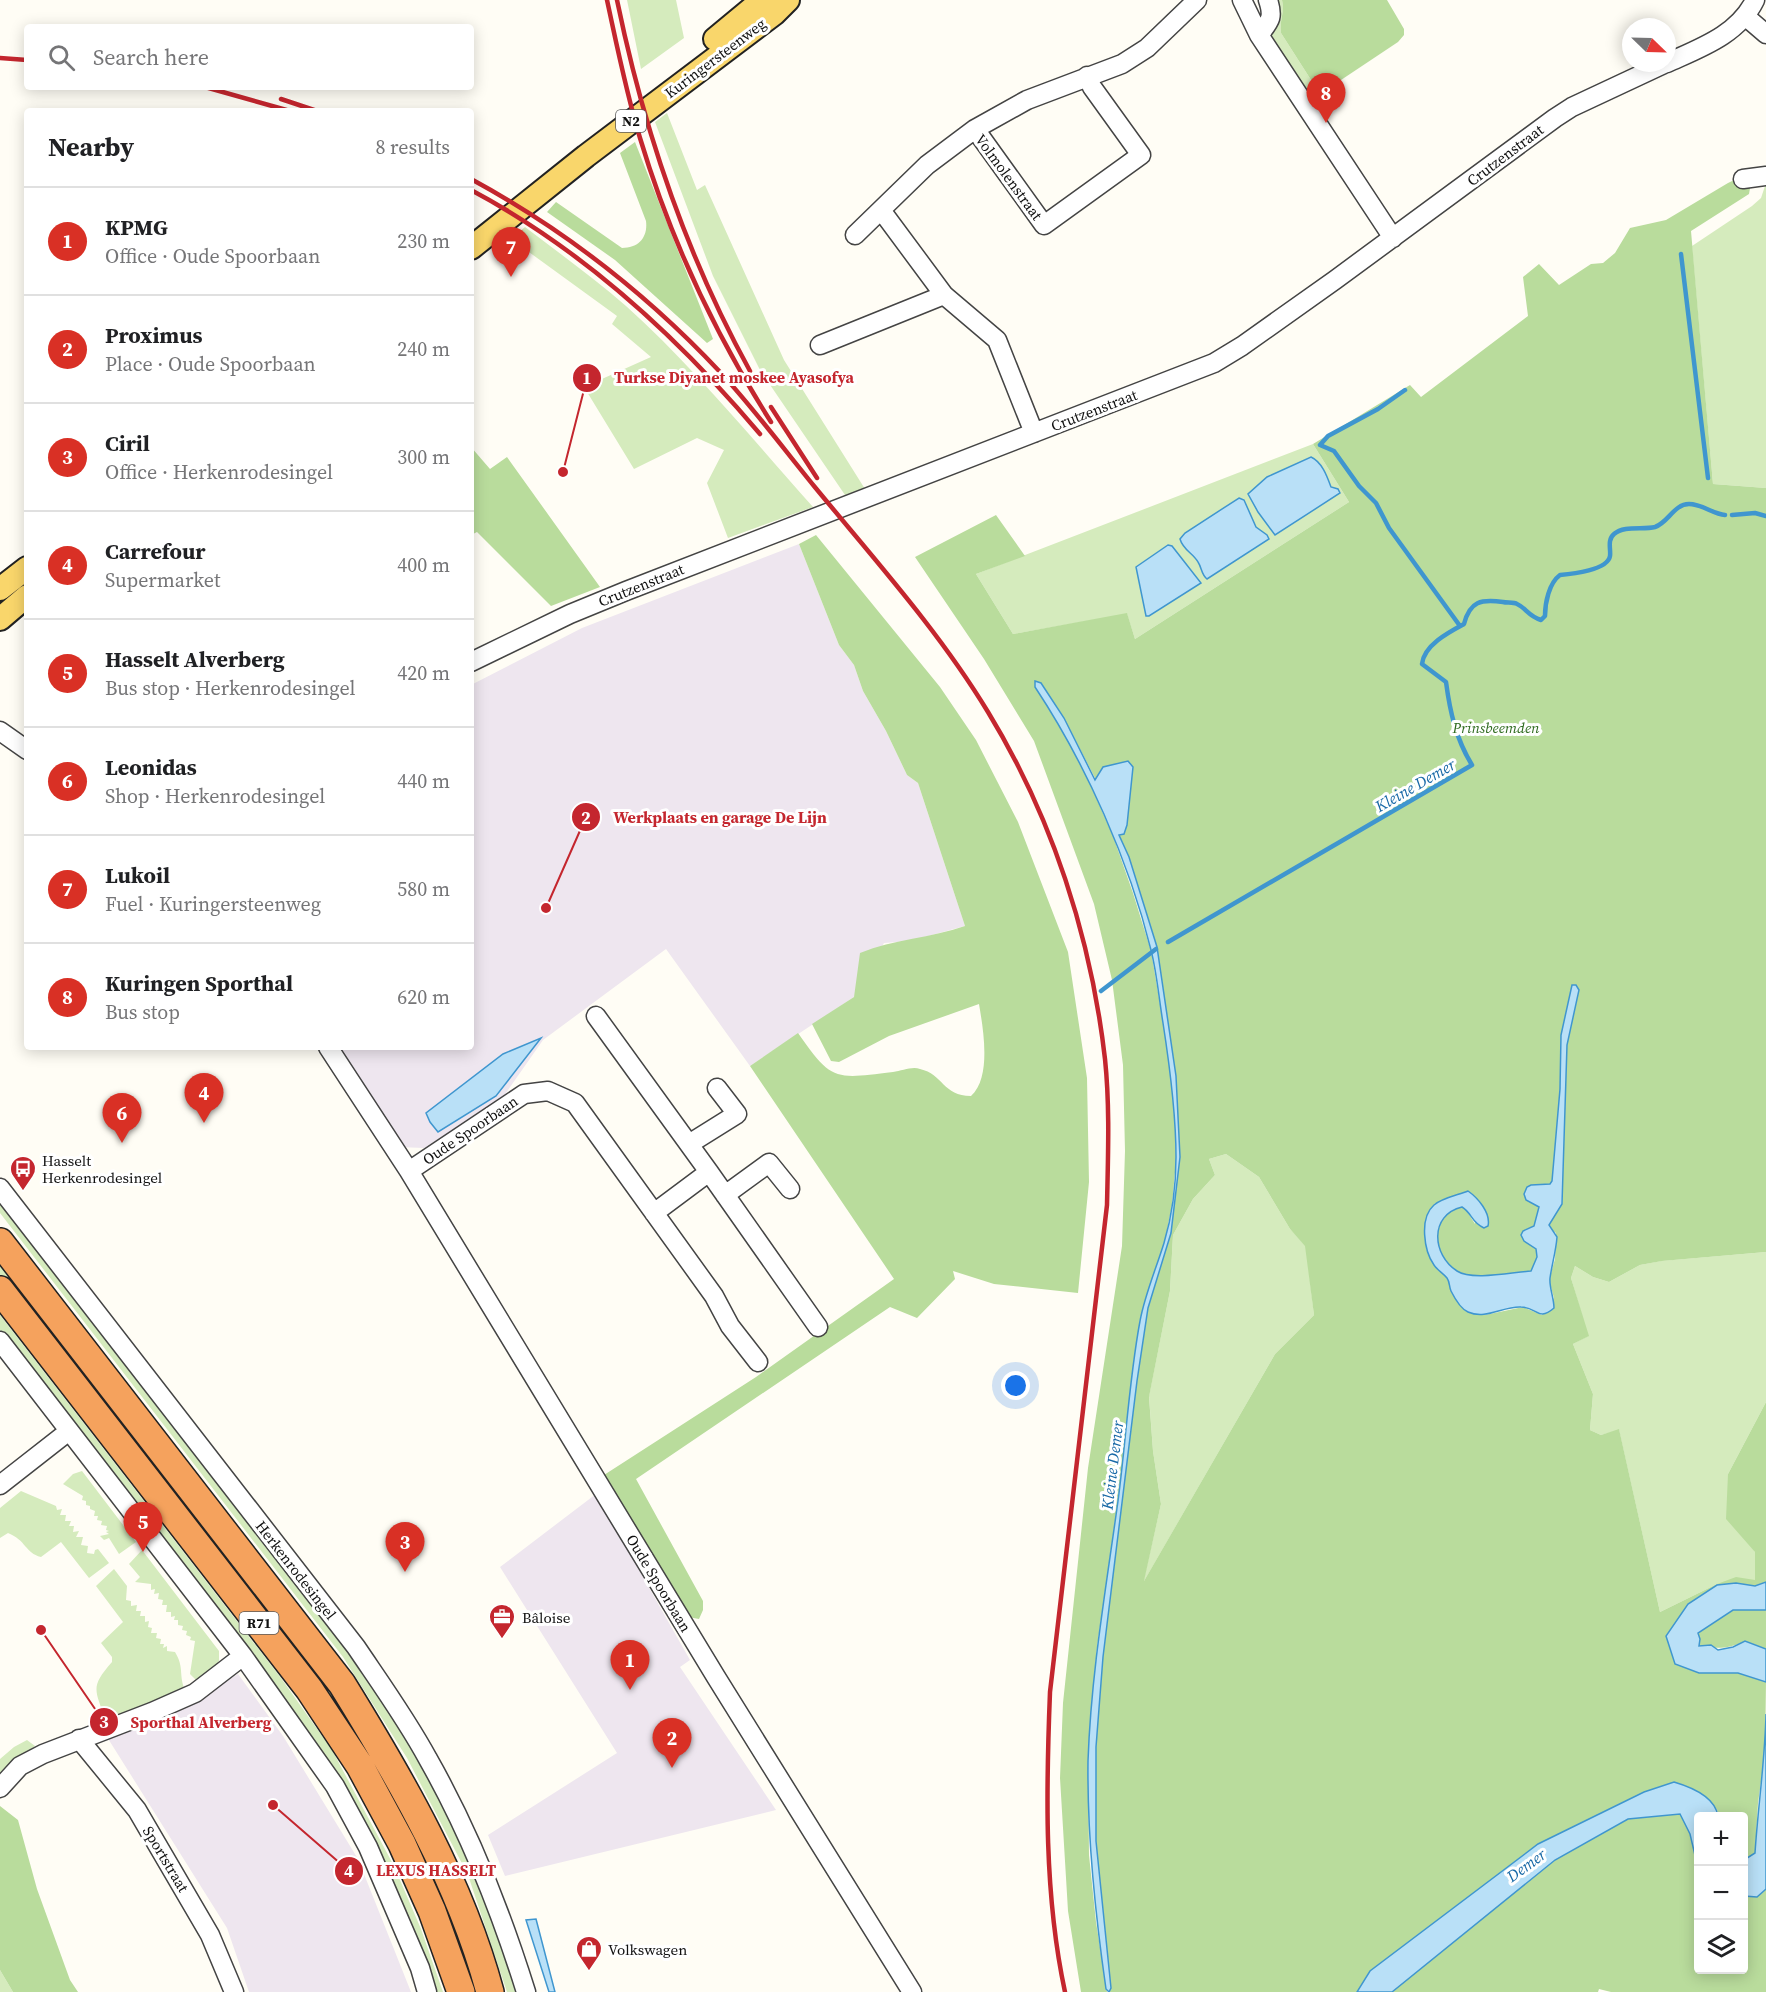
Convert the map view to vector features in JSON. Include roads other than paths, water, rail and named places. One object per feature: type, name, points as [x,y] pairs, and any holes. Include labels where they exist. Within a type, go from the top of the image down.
[{"type":"highway","name":"R71","points":[[0,1242],[342,1684],[385,1754],[427,1833],[462,1907],[490,1992]]},
{"type":"highway","name":"R71","points":[[0,1290],[309,1689],[360,1766],[402,1844],[432,1911],[460,1992]]},
{"type":"main road","name":"Kuringersteenweg","points":[[474,229],[762,0]]},
{"type":"main road","name":"Kuringersteenweg","points":[[474,246],[586,156],[774,14],[788,0]]},
{"type":"main road","points":[[0,589],[24,570]]},
{"type":"main road","points":[[0,619],[24,599]]},
{"type":"street","points":[[855,235],[927,165],[975,129],[1027,100],[1122,64],[1147,48],[1197,0]]},
{"type":"street","points":[[1242,0],[1259,35],[1393,238]]},
{"type":"street","points":[[1259,35],[1271,20],[1272,13],[1268,0]]},
{"type":"street","name":"Crutzenstraat","points":[[1676,59],[1716,40],[1745,16],[1755,0]]},
{"type":"street","points":[[1745,16],[1766,34]]},
{"type":"street","name":"Crutzenstraat","points":[[474,661],[570,614],[626,591],[1214,363],[1242,346],[1393,238],[1540,128],[1572,107],[1648,72]]},
{"type":"street","name":"Volmolenstraat","points":[[975,129],[1044,225],[1141,155],[1092,87],[1087,76]]},
{"type":"street","points":[[1743,179],[1766,176]]},
{"type":"street","points":[[881,210],[944,295],[998,340],[1034,433]]},
{"type":"street","points":[[820,345],[944,295]]},
{"type":"street","points":[[0,731],[24,748]]},
{"type":"street","points":[[596,1016],[818,1327]]},
{"type":"street","name":"Oude Spoorbaan","points":[[330,1050],[409,1171],[716,1677],[912,1992]]},
{"type":"street","points":[[688,1144],[737,1114],[717,1088]]},
{"type":"street","name":"Oude Spoorbaan","points":[[409,1171],[524,1094],[548,1091],[575,1103],[714,1296],[729,1326],[758,1362]]},
{"type":"street","points":[[725,1194],[769,1163],[790,1189]]},
{"type":"street","points":[[654,1213],[709,1172]]},
{"type":"street","name":"Herkenrodesingel","points":[[0,1188],[342,1630],[391,1699],[429,1760],[476,1855],[500,1913],[526,1992]]},
{"type":"street","points":[[0,1341],[243,1656],[335,1786],[368,1847],[420,1968],[427,1992]]},
{"type":"street","points":[[0,1485],[69,1431]]},
{"type":"street","points":[[0,1788],[20,1766],[43,1754],[195,1693],[243,1656]]},
{"type":"street","name":"Sportstraat","points":[[79,1739],[137,1810],[210,1935],[234,1992]]},
{"type":"water","points":[[1311,457],[1321,466],[1331,487],[1338,489],[1340,493],[1275,535],[1248,494],[1267,477]]},
{"type":"water","points":[[1239,498],[1244,500],[1256,527],[1269,539],[1207,579],[1196,559],[1183,546],[1180,539],[1185,533]]},
{"type":"water","points":[[1168,545],[1172,546],[1201,583],[1146,616],[1136,567]]},
{"type":"water","points":[[1035,681],[1041,683],[1064,718],[1095,780],[1103,767],[1128,761],[1133,767],[1127,825],[1124,834],[1119,835],[1129,857],[1157,947],[1176,1076],[1180,1157],[1171,1233],[1148,1308],[1137,1381],[1103,1657],[1096,1747],[1096,1841],[1111,1988],[1109,1992],[1106,1989],[1102,1961],[1090,1847],[1088,1761],[1090,1728],[1136,1343],[1142,1311],[1164,1243],[1173,1200],[1176,1168],[1175,1123],[1156,977],[1142,916],[1104,814],[1072,748],[1035,687]]},
{"type":"water","points":[[1572,985],[1576,985],[1579,990],[1567,1045],[1562,1204],[1549,1225],[1557,1237],[1550,1278],[1554,1308],[1544,1314],[1521,1307],[1488,1314],[1468,1312],[1458,1303],[1451,1291],[1449,1281],[1435,1267],[1431,1259],[1425,1235],[1426,1218],[1437,1203],[1468,1191],[1486,1211],[1488,1226],[1484,1228],[1480,1226],[1462,1207],[1451,1211],[1439,1227],[1438,1236],[1439,1246],[1449,1264],[1457,1271],[1472,1275],[1531,1271],[1537,1257],[1536,1249],[1524,1241],[1521,1235],[1523,1231],[1534,1226],[1539,1207],[1526,1200],[1524,1194],[1527,1187],[1531,1185],[1550,1184],[1552,1181],[1560,1089],[1561,1035]]},
{"type":"water","points":[[541,1038],[496,1096],[438,1132],[426,1113],[503,1054]]},
{"type":"water","points":[[1766,1582],[1766,1610],[1733,1610],[1698,1633],[1699,1646],[1711,1645],[1718,1650],[1733,1647],[1745,1641],[1766,1649],[1766,1682],[1738,1673],[1699,1673],[1675,1664],[1666,1636],[1688,1604],[1717,1585],[1736,1583],[1755,1586]]},
{"type":"water","points":[[1766,1714],[1766,1889],[1757,1897],[1748,1896],[1748,1857],[1755,1853]]},
{"type":"water","name":"Demer","points":[[1674,1782],[1695,1790],[1712,1803],[1717,1812],[1694,1812],[1694,1851],[1690,1834],[1680,1814],[1628,1819],[1555,1860],[1392,1992],[1357,1992],[1370,1971],[1538,1844],[1644,1792]]},
{"type":"water","points":[[536,1919],[555,1992],[549,1992],[526,1920]]},
{"type":"waterway","points":[[1681,254],[1708,478]]},
{"type":"waterway","points":[[1405,390],[1378,409],[1328,436],[1320,445],[1334,451],[1359,486],[1376,503],[1389,528],[1460,626]]},
{"type":"waterway","name":"Kleine Demer","points":[[1168,942],[1472,765],[1454,725],[1446,682],[1422,664],[1432,645],[1464,624],[1473,606],[1488,601],[1514,603],[1541,620],[1545,616],[1548,594],[1556,579],[1560,575],[1573,574],[1603,565],[1610,556],[1611,539],[1618,531],[1655,527],[1664,522],[1679,507],[1689,504],[1725,515]]},
{"type":"waterway","name":"Kleine Demer","points":[[1732,515],[1755,513],[1766,516]]},
{"type":"waterway","points":[[1101,991],[1156,949]]},
{"type":"railway","points":[[607,0],[635,121],[665,212],[713,320],[771,422]]},
{"type":"railway","points":[[617,0],[640,97],[669,190],[706,282],[750,371]]},
{"type":"railway","points":[[0,58],[24,60]]},
{"type":"railway","points":[[216,90],[279,108]]},
{"type":"railway","points":[[281,99],[308,108]]},
{"type":"railway","points":[[474,181],[572,242],[635,291],[693,344],[745,400],[905,596],[969,682],[1011,752],[1031,793],[1065,879],[1079,923],[1099,1013],[1107,1077],[1108,1132],[1107,1205],[1050,1692],[1048,1843],[1053,1918],[1065,1992]]},
{"type":"railway","points":[[474,192],[552,240],[627,298],[696,363],[760,434]]},
{"type":"railway","points":[[771,407],[817,478]]},
{"type":"place","name":"Kuringen Sporthal","points":[[1326,123]]},
{"type":"place","name":"Lukoil","points":[[511,277]]},
{"type":"place","name":"Turkse Diyanet moskee Ayasofya","points":[[563,472]]},
{"type":"place","name":"Werkplaats en garage De Lijn","points":[[546,908]]},
{"type":"place","name":"Carrefour","points":[[204,1123]]},
{"type":"place","name":"Leonidas","points":[[122,1143]]},
{"type":"place","name":"Hasselt Herkenrodesingel","points":[[23,1192]]},
{"type":"place","name":"Hasselt Alverberg","points":[[143,1552]]},
{"type":"place","name":"Ciril","points":[[405,1572]]},
{"type":"place","name":"Sporthal Alverberg","points":[[41,1630]]},
{"type":"place","name":"Bâloise","points":[[502,1640]]},
{"type":"place","name":"KPMG","points":[[630,1690]]},
{"type":"place","name":"Proximus","points":[[672,1768]]},
{"type":"place","name":"LEXUS HASSELT","points":[[273,1805]]},
{"type":"place","name":"Volkswagen","points":[[589,1972]]},
{"type":"park label","name":"Prinsbeemden","points":[[1496,727]]}]
